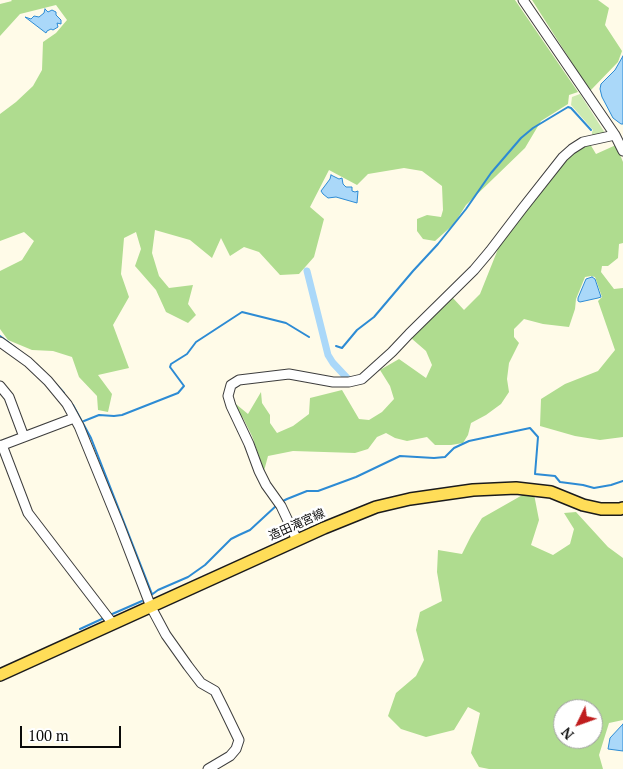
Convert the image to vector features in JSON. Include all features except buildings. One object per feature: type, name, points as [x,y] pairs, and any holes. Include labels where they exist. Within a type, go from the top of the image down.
[{"type":"main road","name":"造田滝宮線","points":[[0,676],[297,540],[376,507],[410,499],[474,490],[516,488],[551,492],[583,505],[602,510],[623,508]]},
{"type":"street","points":[[523,0],[615,135],[623,151]]},
{"type":"street","points":[[297,540],[279,503],[266,485],[250,444],[231,406],[228,396],[231,385],[239,380],[289,374],[333,382],[349,382],[362,379],[392,352],[490,251],[563,157],[583,142],[615,135]]},
{"type":"street","points":[[0,342],[28,362],[48,381],[67,404],[79,426],[150,607],[166,635],[196,677],[201,683],[215,691],[239,740],[236,749],[230,756],[208,769]]},
{"type":"street","points":[[0,386],[9,397],[24,437]]},
{"type":"street","points":[[74,418],[1,446],[32,520],[113,624]]},
{"type":"green space","points":[[11,0],[515,0],[578,92],[569,95],[568,104],[541,121],[525,148],[466,205],[454,224],[435,241],[423,239],[417,231],[417,219],[427,215],[441,217],[443,210],[442,186],[422,171],[404,168],[368,174],[357,185],[329,170],[310,207],[324,219],[314,257],[299,274],[280,275],[259,252],[244,247],[230,256],[221,238],[212,258],[190,240],[155,230],[152,253],[159,276],[169,288],[193,285],[188,304],[196,315],[188,323],[166,312],[156,290],[135,266],[141,249],[136,232],[124,238],[121,274],[129,297],[113,325],[129,368],[98,375],[112,394],[108,412],[98,410],[97,396],[79,377],[72,357],[53,351],[32,350],[8,340],[0,329],[0,271],[22,260],[34,241],[24,232],[0,241],[0,114],[33,86],[42,70],[43,42],[56,33],[67,20],[56,5],[20,14],[0,36],[0,4]]},
{"type":"green space","points":[[532,0],[598,0],[609,8],[605,25],[622,51],[618,62],[590,91]]},
{"type":"green space","points":[[580,94],[605,133],[592,136],[593,130],[571,105],[572,97]]},
{"type":"green space","points":[[590,144],[596,154],[616,145],[623,162],[623,243],[619,244],[618,258],[608,266],[602,266],[601,272],[614,289],[623,288],[623,437],[600,440],[575,436],[540,426],[541,399],[565,384],[598,371],[615,350],[598,301],[602,297],[595,277],[591,276],[585,277],[576,299],[569,327],[543,324],[524,319],[514,329],[514,337],[519,343],[509,363],[507,379],[509,392],[501,404],[471,423],[468,435],[463,443],[435,445],[427,437],[407,441],[386,433],[377,437],[368,449],[355,453],[293,451],[268,456],[264,471],[252,436],[231,400],[248,414],[261,392],[262,403],[270,415],[270,423],[277,433],[293,426],[309,414],[310,398],[342,390],[359,419],[369,420],[382,412],[394,399],[390,386],[380,370],[399,359],[426,378],[432,365],[426,351],[411,338],[452,297],[464,310],[480,294],[498,249],[507,233],[562,164],[583,145]]},
{"type":"green space","points":[[533,489],[539,520],[531,545],[553,555],[570,544],[574,529],[564,513],[576,512],[608,547],[623,558],[623,720],[609,723],[603,742],[603,699],[553,699],[553,749],[601,749],[599,755],[603,769],[489,769],[479,767],[471,753],[480,713],[468,707],[454,730],[426,737],[401,729],[388,716],[396,693],[416,676],[424,660],[416,630],[420,612],[442,601],[437,572],[438,550],[462,554],[482,518]]},
{"type":"water","points":[[45,9],[48,12],[52,10],[56,12],[56,15],[61,20],[61,24],[57,23],[58,27],[46,33],[25,17],[31,19],[34,16],[39,17],[44,13]]},
{"type":"water","points":[[623,56],[623,124],[621,124],[613,118],[600,89],[601,84],[615,70]]},
{"type":"water","points":[[331,175],[339,179],[342,178],[343,184],[346,187],[352,187],[352,191],[358,191],[357,203],[336,197],[328,198],[323,194],[321,191]]},
{"type":"water","points":[[592,277],[595,279],[601,297],[578,301],[586,279]]},
{"type":"water","points":[[623,724],[623,751],[608,749],[610,738]]},
{"type":"waterway","points":[[336,346],[342,348],[357,330],[374,317],[438,244],[466,209],[491,173],[521,138],[533,128],[568,107],[591,130]]},
{"type":"waterway","points":[[307,271],[328,355],[348,379]]},
{"type":"waterway","points":[[84,421],[99,415],[122,415],[178,393],[184,386],[170,367],[171,364],[187,354],[196,342],[242,312],[286,323],[309,337]]},
{"type":"waterway","points":[[0,336],[25,355]]},
{"type":"waterway","points":[[36,364],[47,375]]},
{"type":"waterway","points":[[54,382],[64,393]]},
{"type":"waterway","points":[[73,405],[91,438],[152,594]]},
{"type":"waterway","points":[[283,501],[307,491],[318,491],[356,477],[400,456],[445,457],[454,448],[469,441],[530,428],[538,437],[535,474],[555,476],[560,482],[594,488],[623,481]]},
{"type":"waterway","points":[[150,596],[158,590],[188,577],[205,565],[231,539],[250,530],[277,505]]},
{"type":"waterway","points":[[110,615],[142,601]]},
{"type":"waterway","points":[[80,629],[104,618]]}]
